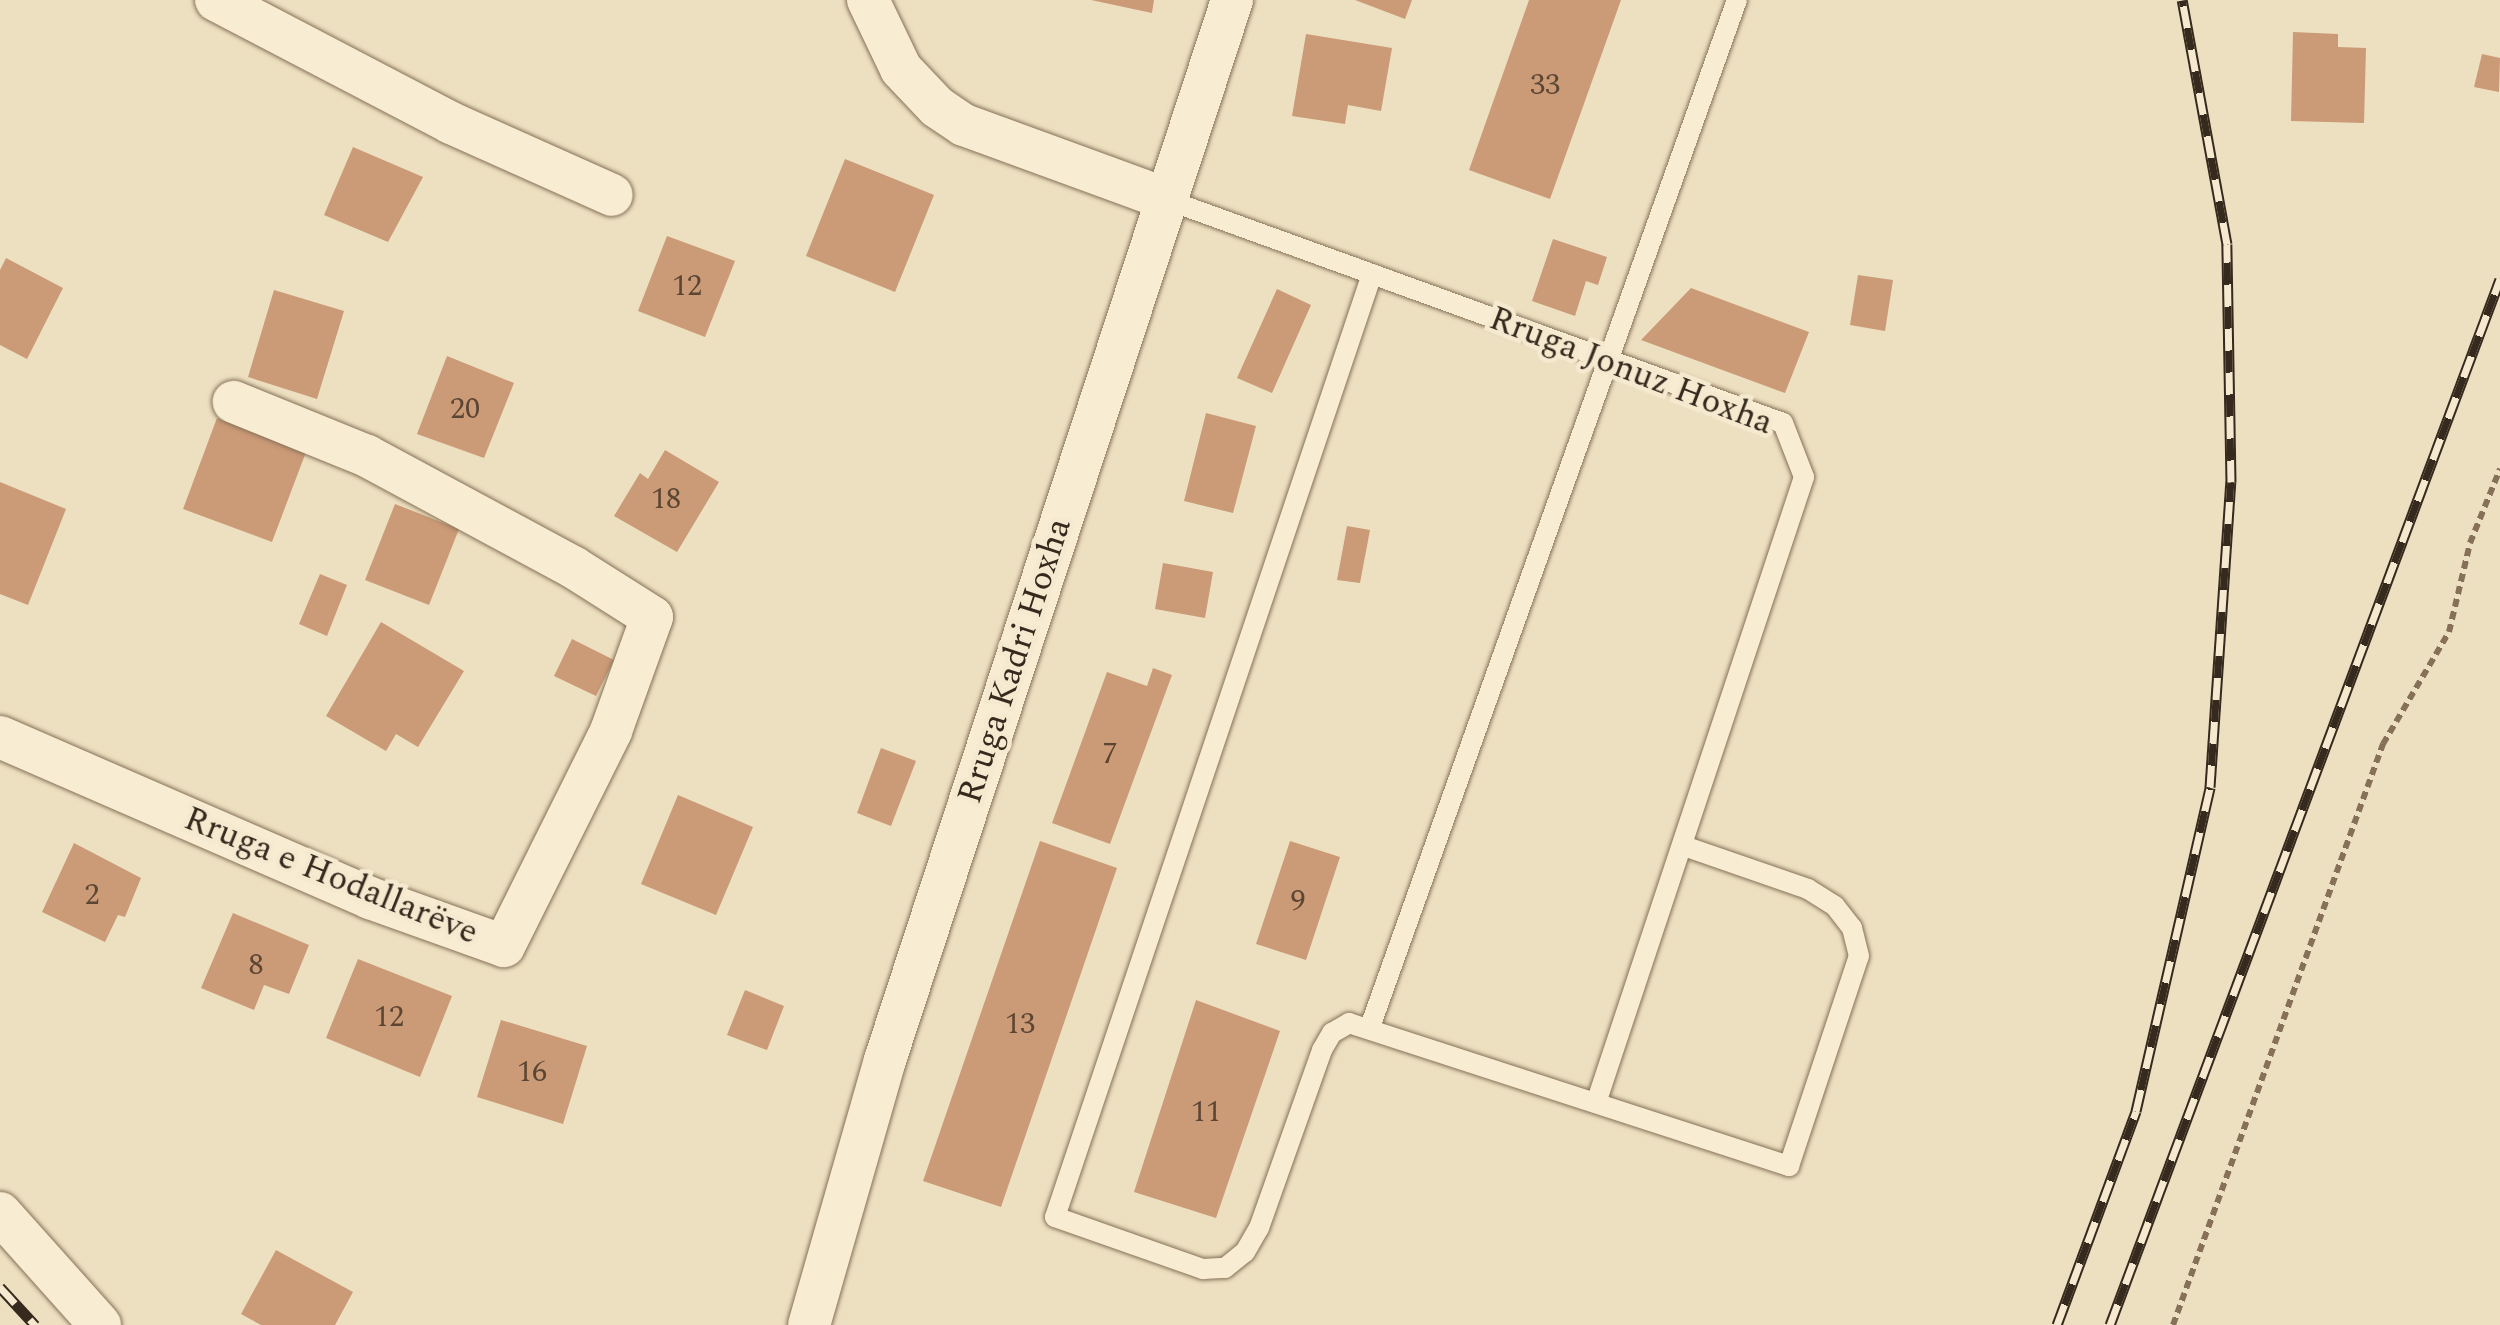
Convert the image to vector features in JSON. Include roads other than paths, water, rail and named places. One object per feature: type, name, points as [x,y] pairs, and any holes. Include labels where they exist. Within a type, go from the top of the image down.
[{"type":"street","points":[[216,0],[450,123],[612,196]]},
{"type":"street","name":"Rruga Jonuz Hoxha","points":[[868,0],[901,69],[937,107],[964,124],[1163,198]]},
{"type":"street","name":"Rruga Kadri Hoxha","points":[[809,1325],[885,1060],[1163,198],[1232,0]]},
{"type":"street","name":"Rruga e Hodallarëve","points":[[0,737],[370,898],[504,946],[611,732],[652,618],[574,567],[367,456],[234,402]]},
{"type":"street","points":[[0,1214],[100,1325]]},
{"type":"lane","points":[[1370,1026],[1612,360],[1737,0]]},
{"type":"lane","name":"Rruga Jonuz Hoxha","points":[[1163,198],[1783,424],[1804,477],[1684,846],[1596,1100]]},
{"type":"lane","points":[[1372,274],[1055,1217],[1203,1269],[1224,1268],[1245,1252],[1259,1228],[1332,1033],[1349,1023],[1370,1026],[1789,1166],[1858,956],[1852,928],[1835,906],[1808,889],[1684,846]]},
{"type":"railway","points":[[2057,1325],[2136,1111],[2210,787],[2231,482],[2227,244],[2182,0]]},
{"type":"railway","points":[[2110,1325],[2500,279]]},
{"type":"railway","points":[[0,1287],[35,1325]]}]
